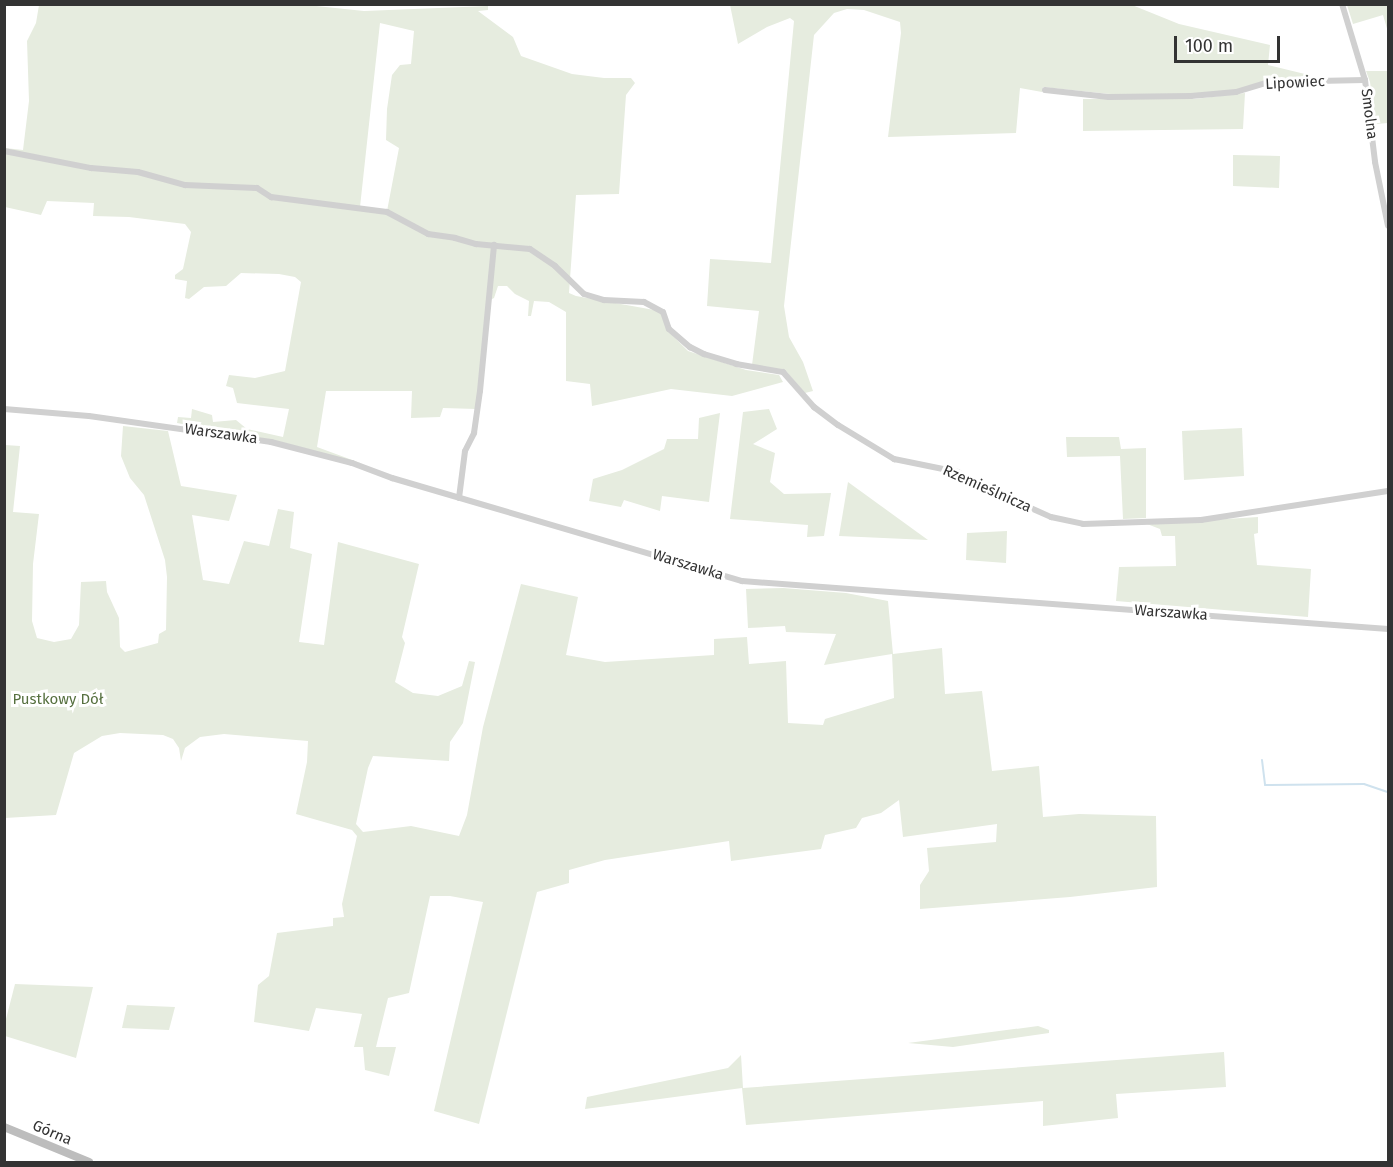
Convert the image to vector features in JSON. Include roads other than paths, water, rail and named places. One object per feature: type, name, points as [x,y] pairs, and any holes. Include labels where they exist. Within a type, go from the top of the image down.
[{"type":"street","name":"Smolna","points":[[1342,4],[1365,80],[1375,162],[1389,226]]},
{"type":"street","name":"Lipowiec","points":[[1045,90],[1108,97],[1191,96],[1236,92],[1269,82],[1365,80]]},
{"type":"street","points":[[4,151],[91,168],[138,172],[185,185],[257,188],[272,197],[387,212],[428,234],[494,246],[480,391],[472,440],[465,451],[459,498]]},
{"type":"street","name":"Rzemieślnicza","points":[[494,246],[531,249],[555,266],[584,294],[604,300],[644,302],[663,312],[669,329],[690,348],[736,364],[783,372],[814,407],[838,425],[894,459],[958,472],[979,485],[1051,517],[1083,525],[1200,520],[1389,491]]},
{"type":"street","name":"Warszawka","points":[[4,409],[89,416],[256,438],[352,463],[459,498],[756,584],[1389,629]]},
{"type":"street","name":"Górna","points":[[4,1127],[89,1162]]},
{"type":"waterway","points":[[1262,760],[1265,785],[1364,784],[1387,792]]},
{"type":"park label","name":"Pustkowy Dół","points":[[58,700]]}]
